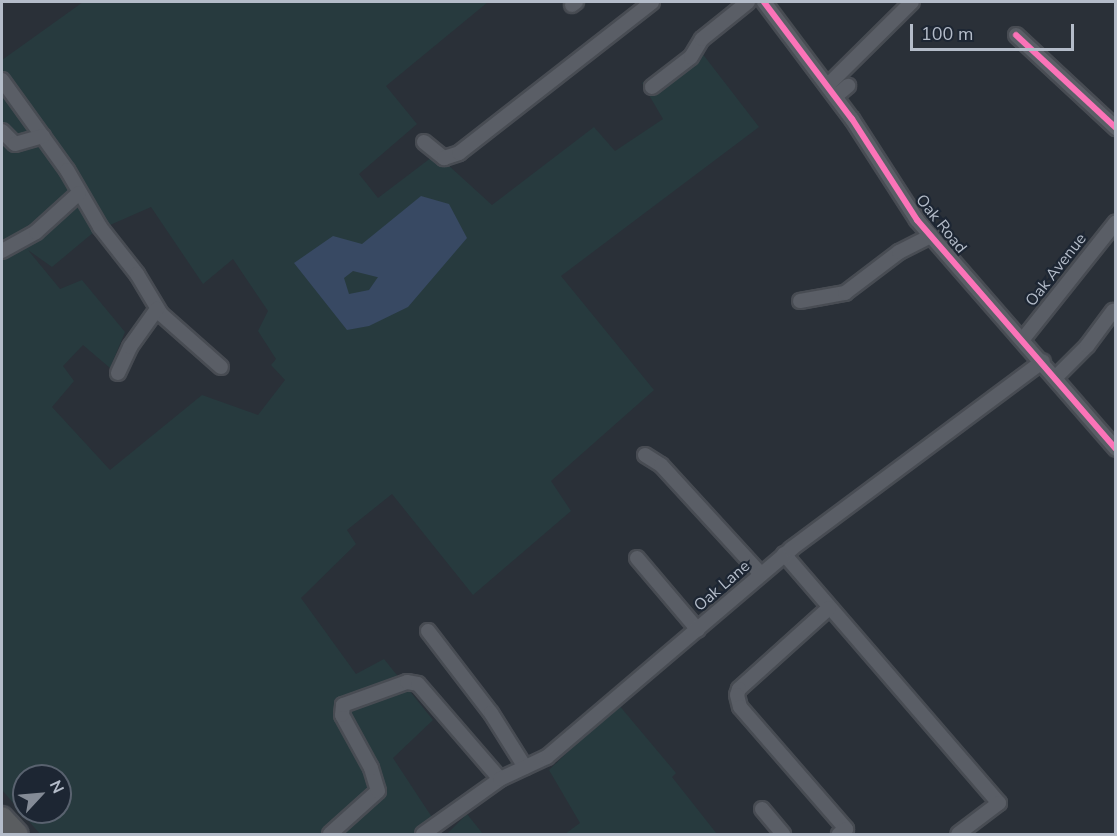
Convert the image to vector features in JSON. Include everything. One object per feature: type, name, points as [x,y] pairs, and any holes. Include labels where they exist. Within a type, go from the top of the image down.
[{"type":"highway","points":[[2,817],[18,834]]},
{"type":"street","points":[[424,142],[444,158],[459,153],[652,2]]},
{"type":"street","points":[[652,87],[691,57],[702,39],[748,2]]},
{"type":"street","name":"Oak Road","points":[[764,2],[832,91],[931,236],[1043,361],[1116,449]]},
{"type":"street","points":[[832,91],[912,2]]},
{"type":"street","points":[[1016,35],[1116,128]]},
{"type":"street","points":[[2,80],[44,136],[79,193],[157,309],[221,367]]},
{"type":"street","points":[[832,91],[848,86]]},
{"type":"street","points":[[2,131],[15,144],[44,136]]},
{"type":"street","points":[[2,251],[36,232],[79,193]]},
{"type":"street","name":"Oak Avenue","points":[[1023,339],[1116,222]]},
{"type":"street","points":[[800,301],[845,293],[899,252],[931,236]]},
{"type":"street","points":[[118,373],[130,347],[157,309]]},
{"type":"street","points":[[1056,377],[1087,346],[1113,311]]},
{"type":"street","name":"Oak Lane","points":[[423,834],[500,779],[547,757],[784,554],[1043,361]]},
{"type":"street","points":[[645,455],[661,465],[761,574]]},
{"type":"street","points":[[784,554],[829,608],[898,682],[999,803],[958,834]]},
{"type":"street","points":[[637,558],[698,630]]},
{"type":"street","points":[[829,608],[739,688],[737,695],[740,707],[846,829],[839,834]]},
{"type":"street","points":[[428,631],[492,713],[525,767]]},
{"type":"street","points":[[330,834],[378,791],[371,768],[342,715],[343,705],[407,682],[418,684],[500,779]]},
{"type":"street","points":[[762,809],[783,834]]},
{"type":"green space","points":[[83,2],[488,2],[386,86],[417,124],[359,174],[378,198],[436,154],[492,205],[594,127],[615,151],[663,119],[642,83],[695,44],[759,127],[561,276],[654,390],[551,481],[571,511],[473,595],[392,494],[347,530],[356,544],[301,598],[356,674],[384,659],[433,720],[393,758],[443,834],[40,834],[31,824],[72,824],[72,764],[12,764],[12,802],[2,790],[2,60]],"holes":[[[151,207],[203,284],[233,259],[268,311],[258,331],[276,359],[271,365],[285,380],[258,415],[202,395],[110,470],[52,407],[74,381],[63,366],[83,345],[110,368],[125,332],[82,280],[60,289],[28,250],[52,267],[94,232]]]},
{"type":"green space","points":[[618,704],[676,773],[672,777],[717,834],[565,834],[580,823],[549,770]]},
{"type":"green space","points":[[467,814],[483,834],[447,834]]},
{"type":"water","points":[[421,196],[449,204],[467,238],[408,307],[369,326],[347,330],[294,263],[333,236],[362,244]],"holes":[[[353,271],[378,277],[369,290],[349,294],[344,278]]]},
{"type":"cycle path","points":[[764,2],[852,119],[917,220],[1116,449]]},
{"type":"cycle path","points":[[1016,35],[1116,128]]}]
